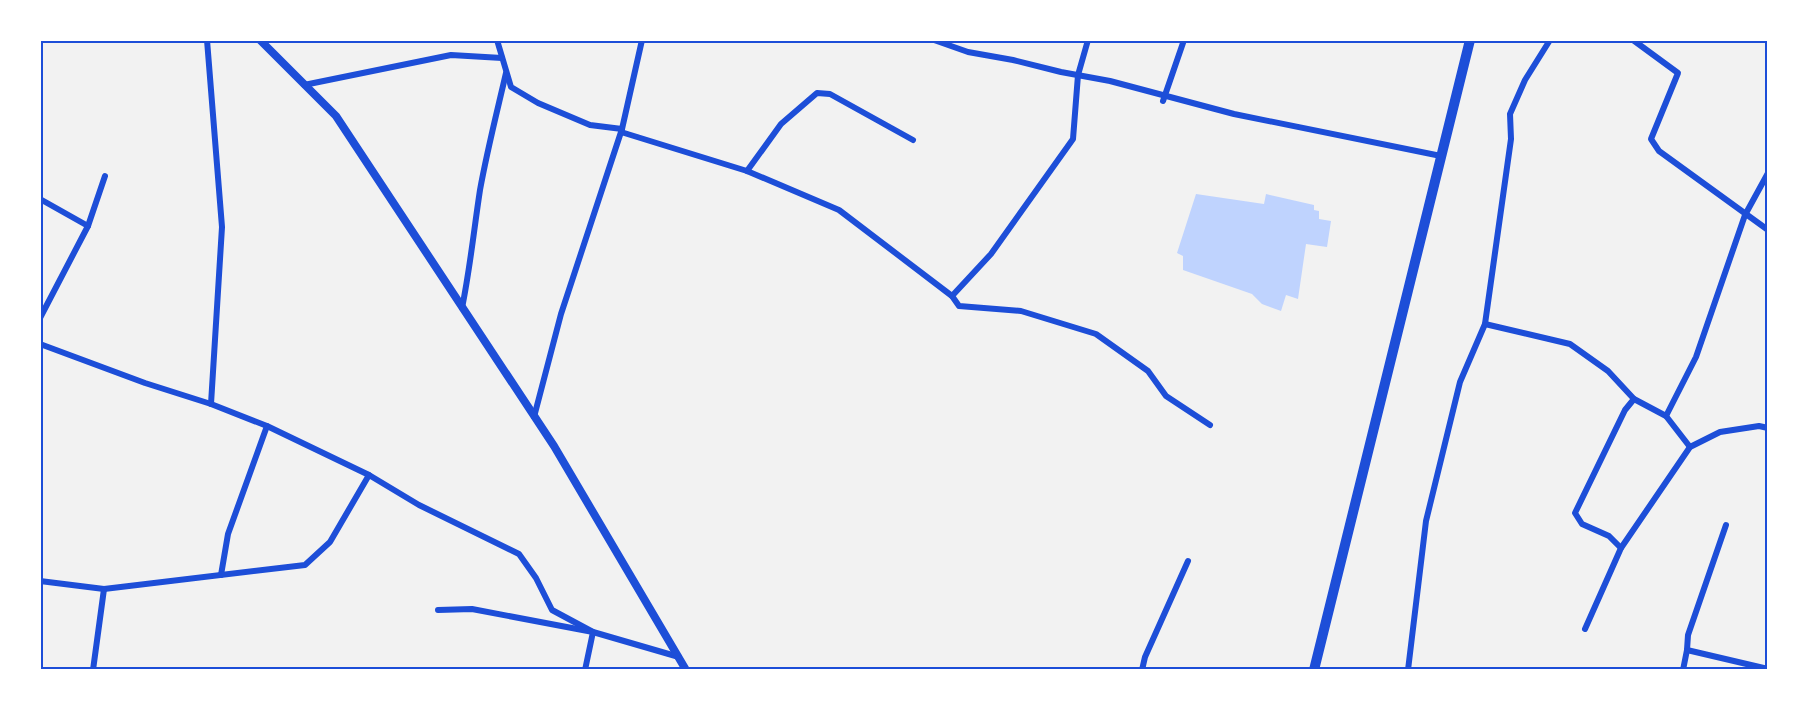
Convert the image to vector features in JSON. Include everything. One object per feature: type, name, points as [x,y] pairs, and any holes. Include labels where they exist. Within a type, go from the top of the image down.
[{"type":"main road","points":[[1314,669],[1470,40]]},
{"type":"street","points":[[207,40],[222,227],[211,404]]},
{"type":"street","points":[[260,40],[336,116],[554,447],[686,669]]},
{"type":"street","points":[[497,40],[512,87],[538,103],[590,125],[622,130],[747,171],[839,210],[952,296],[959,306],[1021,311],[1096,334],[1148,371],[1166,396],[1210,425]]},
{"type":"street","points":[[534,417],[561,314],[622,130],[642,40]]},
{"type":"street","points":[[934,40],[968,52],[1110,81],[1164,98],[1441,156]]},
{"type":"street","points":[[952,296],[991,254],[1073,139],[1078,75],[1088,40]]},
{"type":"street","points":[[1164,98],[1184,40]]},
{"type":"street","points":[[1408,669],[1426,521],[1460,382],[1485,324],[1510,139],[1510,114],[1525,80],[1550,40]]},
{"type":"street","points":[[1633,40],[1678,73],[1651,139],[1659,151],[1767,230]]},
{"type":"street","points":[[304,85],[451,55],[502,58]]},
{"type":"street","points":[[462,308],[469,274],[480,189],[507,73]]},
{"type":"street","points":[[747,171],[781,124],[817,93],[830,94],[913,140]]},
{"type":"street","points":[[1666,416],[1696,357],[1745,214],[1767,173]]},
{"type":"street","points":[[40,318],[88,226],[105,176]]},
{"type":"street","points":[[40,199],[88,226]]},
{"type":"street","points":[[1485,324],[1570,344],[1608,370],[1634,399],[1666,416],[1690,447]]},
{"type":"street","points":[[40,344],[267,426],[369,475],[419,505],[519,554],[536,578],[552,610],[593,632]]},
{"type":"street","points":[[1621,548],[1609,536],[1582,524],[1575,513],[1625,410],[1634,399]]},
{"type":"street","points":[[221,575],[228,534],[267,426]]},
{"type":"street","points":[[1586,629],[1621,548],[1690,447],[1720,432],[1760,426],[1767,428]]},
{"type":"street","points":[[40,581],[104,589],[305,565],[330,542],[369,475]]},
{"type":"street","points":[[1683,669],[1688,635],[1726,525]]},
{"type":"street","points":[[1142,669],[1145,657],[1188,561]]},
{"type":"street","points":[[93,669],[104,589]]},
{"type":"street","points":[[438,610],[472,609],[593,632],[679,657]]},
{"type":"street","points":[[585,669],[593,632]]},
{"type":"street","points":[[1687,650],[1767,669]]},
{"type":"water","points":[[1196,194],[1264,204],[1266,194],[1314,205],[1314,210],[1319,211],[1319,219],[1331,221],[1327,247],[1306,244],[1298,299],[1286,295],[1281,311],[1262,304],[1252,294],[1183,270],[1183,256],[1177,253]]}]
